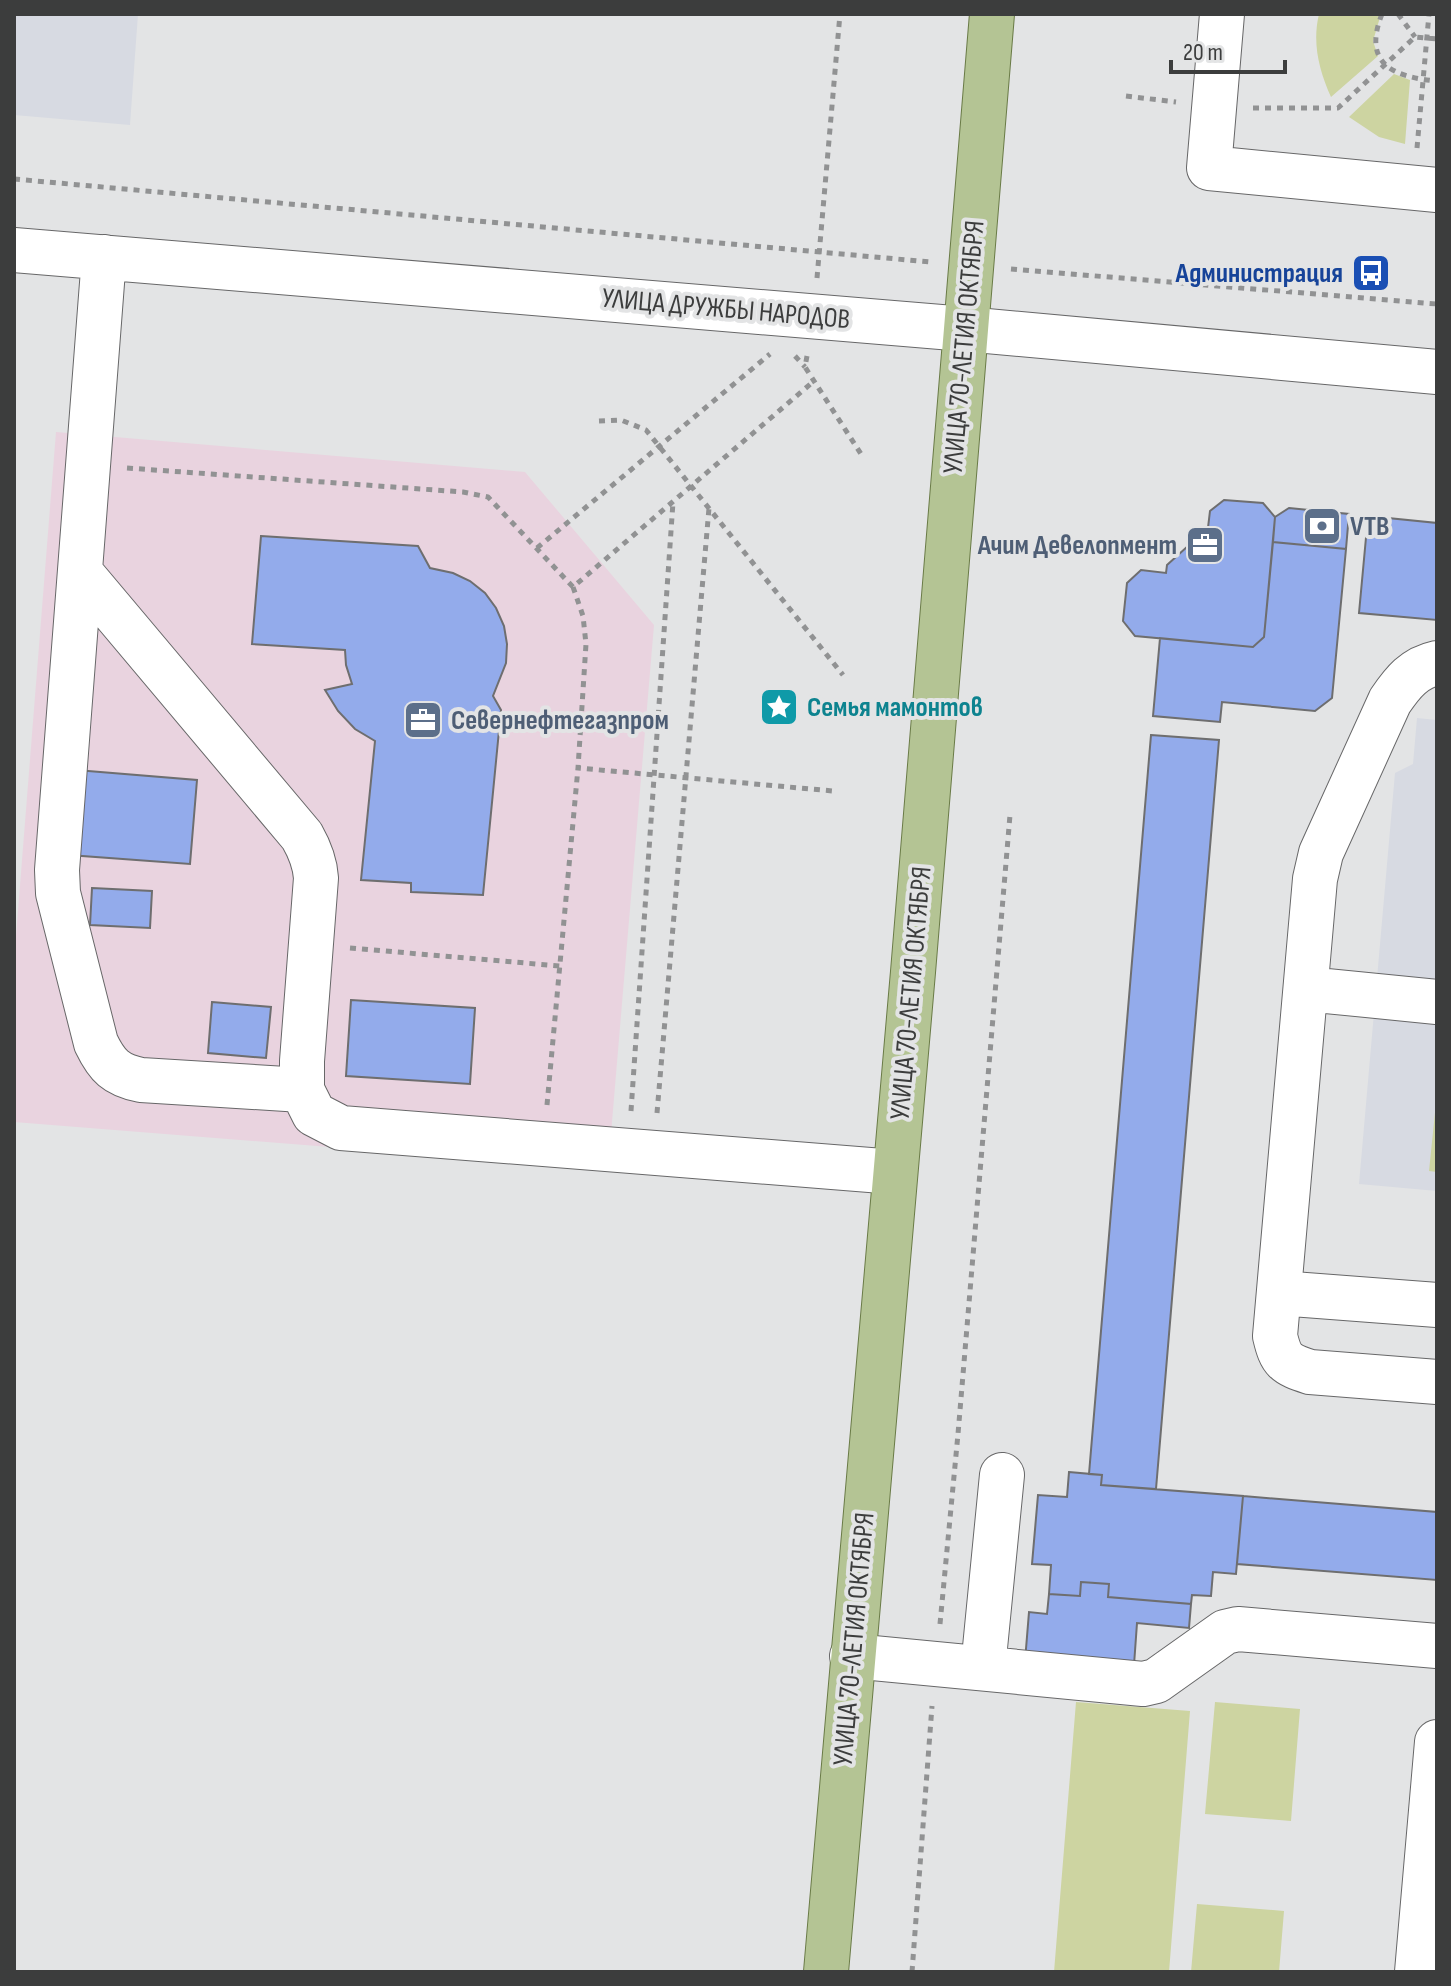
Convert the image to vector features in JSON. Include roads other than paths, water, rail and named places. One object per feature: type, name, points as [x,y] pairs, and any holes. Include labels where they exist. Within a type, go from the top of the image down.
[{"type":"main road","name":"УЛИЦА 70-ЛЕТИЯ ОКТЯБРЯ","points":[[826,1972],[992,14]]},
{"type":"street","points":[[1222,14],[1209,168],[1425,189]]},
{"type":"street","name":"УЛИЦА ДРУЖБЫ НАРОДОВ","points":[[14,250],[965,329],[1437,372]]},
{"type":"street","points":[[104,257],[57,870],[58,893],[96,1043],[106,1064],[122,1076],[141,1080],[302,1090]]},
{"type":"street","points":[[80,572],[302,836],[315,862],[302,1090],[314,1114],[341,1128],[895,1172]]},
{"type":"street","points":[[1437,663],[1416,671],[1403,681],[1390,701],[1321,853],[1315,879],[1275,1336],[1279,1354],[1291,1366],[1310,1372],[1437,1382]]},
{"type":"street","points":[[1306,989],[1437,1002]]},
{"type":"street","points":[[1279,1293],[1437,1305]]},
{"type":"street","points":[[983,1668],[1002,1475]]},
{"type":"street","points":[[852,1656],[1143,1684],[1156,1681],[1225,1632],[1238,1629],[1437,1646]]},
{"type":"street","points":[[1417,1972],[1437,1742]]},
{"type":"place","name":"Администрация","points":[[1371,273]]},
{"type":"place","name":"VTB","points":[[1322,526]]},
{"type":"place","name":"Ачим Девелопмент","points":[[1205,545]]},
{"type":"place","name":"Семья мамонтов","points":[[779,707]]},
{"type":"place","name":"Севернефтегазпром","points":[[423,720]]}]
